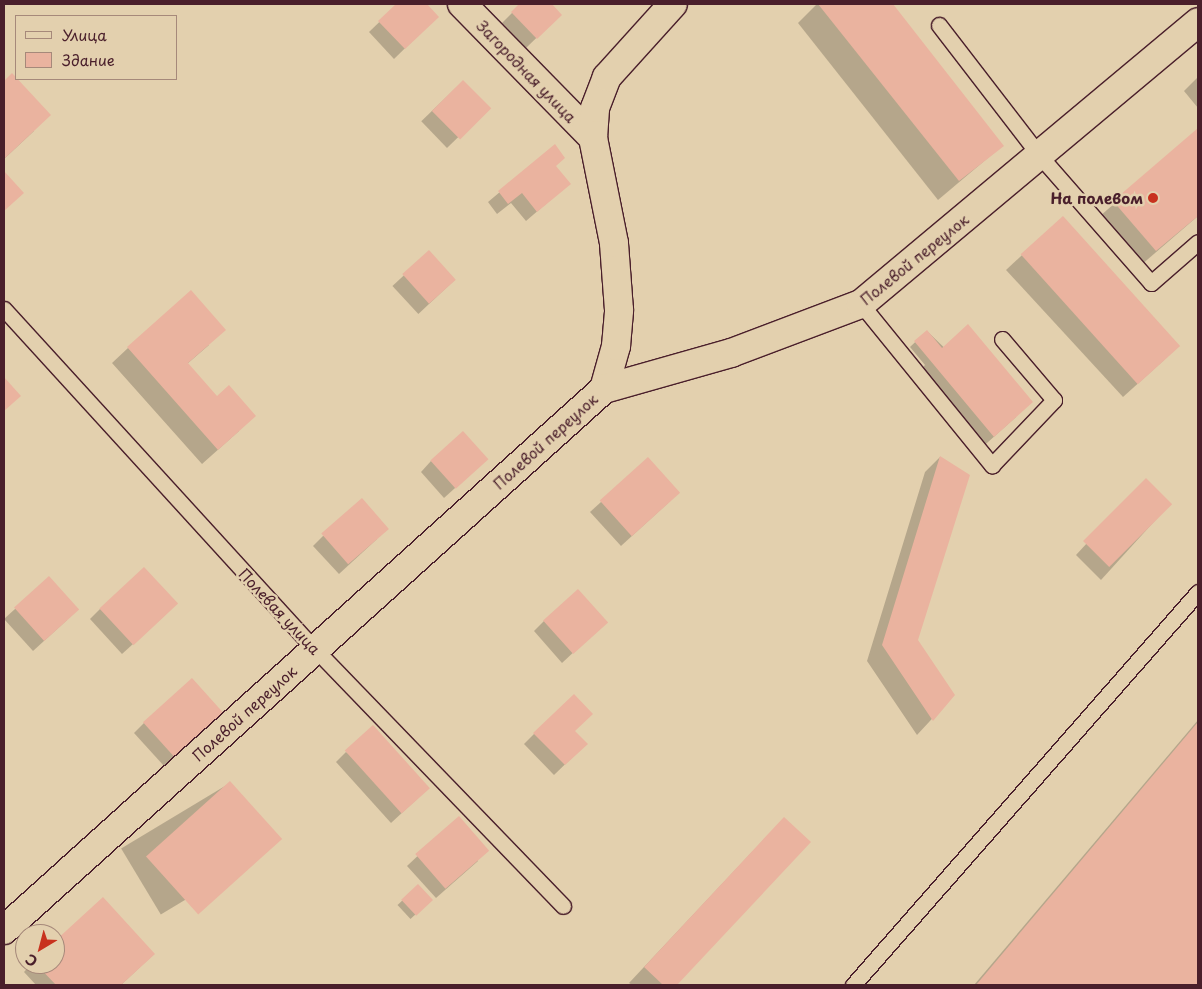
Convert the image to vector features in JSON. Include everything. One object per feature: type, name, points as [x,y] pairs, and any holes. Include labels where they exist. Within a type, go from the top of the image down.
[{"type":"street","name":"Загородная улица","points":[[462,4],[593,138]]},
{"type":"street","points":[[604,389],[616,346],[618,301],[614,243],[593,138],[595,108],[607,77],[673,4]]},
{"type":"street","name":"Полевой переулок","points":[[4,930],[604,389],[731,353],[861,304],[1198,22]]},
{"type":"lane","points":[[939,24],[1039,155],[1151,283],[1198,242]]},
{"type":"lane","points":[[861,304],[992,465],[1054,400],[1002,340]]},
{"type":"lane","name":"Полевая улица","points":[[4,309],[315,649],[563,906]]},
{"type":"lane","points":[[853,985],[1198,592]]},
{"type":"building","points":[[396,4],[427,4],[439,17],[405,49],[378,21]]},
{"type":"building","points":[[519,4],[552,4],[562,15],[537,39],[511,12]]},
{"type":"building","points":[[818,4],[893,4],[1004,146],[959,181]]},
{"type":"building","points":[[12,73],[15,80],[18,80],[51,115],[4,159],[4,81]]},
{"type":"building","points":[[463,80],[491,108],[460,139],[432,111]]},
{"type":"building","points":[[1198,128],[1198,216],[1156,251],[1113,201]]},
{"type":"building","points":[[555,144],[565,158],[556,166],[571,184],[537,212],[522,193],[508,204],[498,191]]},
{"type":"building","points":[[4,171],[24,193],[4,211]]},
{"type":"building","points":[[1063,216],[1180,346],[1138,384],[1021,254]]},
{"type":"building","points":[[429,250],[456,280],[429,304],[402,274]]},
{"type":"building","points":[[191,290],[226,330],[188,363],[217,396],[229,385],[256,416],[218,450],[127,347]]},
{"type":"building","points":[[968,324],[1033,402],[994,437],[914,341],[927,330],[942,348]]},
{"type":"building","points":[[4,377],[21,396],[4,411]]},
{"type":"building","points":[[463,431],[488,459],[456,489],[430,460]]},
{"type":"building","points":[[940,456],[970,475],[918,640],[955,695],[933,721],[882,645]]},
{"type":"building","points":[[648,457],[680,493],[632,536],[600,500]]},
{"type":"building","points":[[1146,478],[1172,504],[1109,567],[1083,541]]},
{"type":"building","points":[[362,498],[389,529],[348,564],[321,533]]},
{"type":"building","points":[[144,567],[178,604],[133,645],[99,609]]},
{"type":"building","points":[[49,576],[79,609],[44,641],[14,607]]},
{"type":"building","points":[[578,589],[608,622],[573,654],[543,620]]},
{"type":"building","points":[[192,678],[223,713],[174,757],[143,722]]},
{"type":"building","points":[[574,694],[593,714],[575,731],[588,744],[565,765],[533,733]]},
{"type":"building","points":[[1198,722],[1198,985],[976,985]]},
{"type":"building","points":[[373,725],[430,788],[402,814],[345,750]]},
{"type":"building","points":[[230,781],[282,839],[198,915],[146,857]]},
{"type":"building","points":[[459,816],[489,851],[445,889],[415,854]]},
{"type":"building","points":[[784,817],[811,842],[677,985],[663,985],[644,967]]},
{"type":"building","points":[[418,884],[433,900],[416,916],[401,900]]},
{"type":"building","points":[[103,897],[155,954],[121,985],[56,985],[46,974],[65,974],[65,932]]},
{"type":"place","name":"На полевом","points":[[1153,198]]}]
